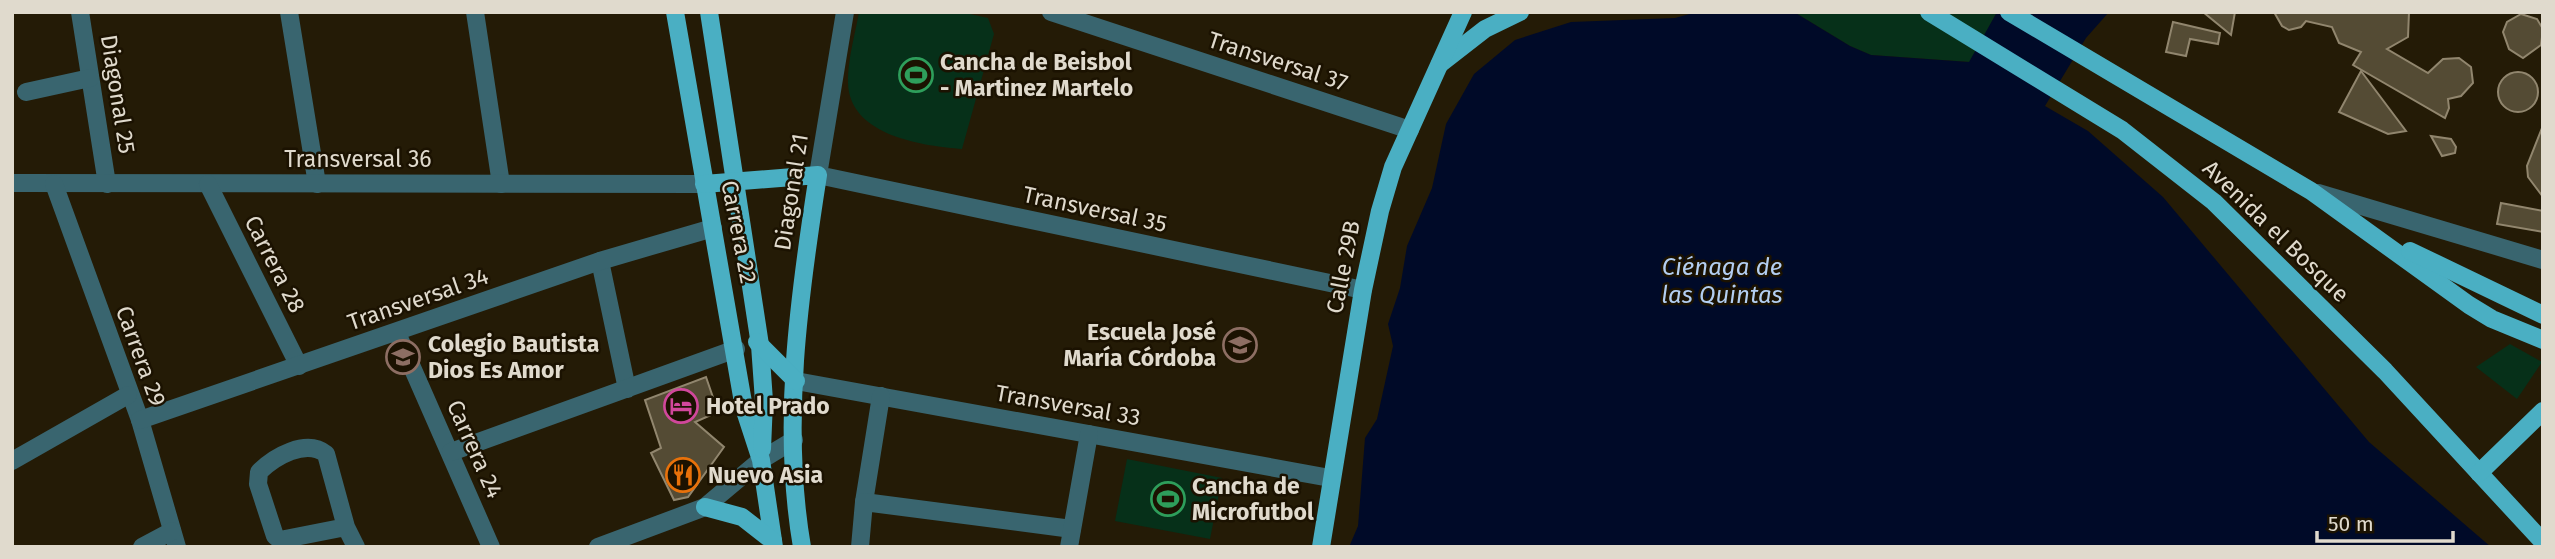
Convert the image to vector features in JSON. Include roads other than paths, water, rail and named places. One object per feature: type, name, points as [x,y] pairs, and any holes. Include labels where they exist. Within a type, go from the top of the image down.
[{"type":"main road","name":"Carrera 22","points":[[675,12],[736,349],[744,408],[761,460],[773,544]]},
{"type":"main road","name":"Carrera 22","points":[[709,12],[760,345],[764,401],[761,460]]},
{"type":"main road","name":"Calle 29B","points":[[1321,547],[1330,478],[1363,290],[1383,200],[1393,167],[1463,12]]},
{"type":"main road","points":[[1437,66],[1485,29],[1520,12]]},
{"type":"main road","name":"Avenida el Bosque","points":[[1929,12],[2122,130],[2214,202],[2385,371],[2540,536]]},
{"type":"main road","name":"Avenida el Bosque","points":[[2009,12],[2311,191],[2469,305],[2492,319],[2543,340]]},
{"type":"main road","points":[[704,184],[818,175]]},
{"type":"main road","name":"Diagonal 21","points":[[796,381],[803,274],[818,175]]},
{"type":"main road","name":"Avenida el Bosque","points":[[2367,229],[2511,302],[2543,315]]},
{"type":"main road","points":[[730,319],[796,381],[794,489],[802,547]]},
{"type":"main road","points":[[2479,473],[2543,411]]},
{"type":"main road","points":[[705,507],[742,517],[773,544]]},
{"type":"street","name":"Diagonal 25","points":[[80,12],[107,184]]},
{"type":"street","points":[[289,12],[317,184]]},
{"type":"street","points":[[475,12],[501,184]]},
{"type":"street","name":"Diagonal 21","points":[[818,175],[845,12]]},
{"type":"street","name":"Transversal 37","points":[[1051,12],[1410,130]]},
{"type":"street","points":[[26,92],[90,78]]},
{"type":"street","name":"Transversal 35","points":[[818,175],[1363,290]]},
{"type":"street","name":"Transversal 36","points":[[12,183],[704,184]]},
{"type":"street","name":"Carrera 29","points":[[54,184],[128,395],[140,420],[175,539]]},
{"type":"street","name":"Carrera 28","points":[[208,184],[299,366]]},
{"type":"street","points":[[2311,191],[2543,260]]},
{"type":"street","name":"Transversal 34","points":[[140,420],[600,261],[713,228]]},
{"type":"street","points":[[600,261],[627,388]]},
{"type":"street","name":"Carrera 24","points":[[397,333],[491,547]]},
{"type":"street","points":[[451,452],[736,349]]},
{"type":"street","name":"Transversal 33","points":[[796,381],[1330,478]]},
{"type":"street","points":[[12,461],[128,395]]},
{"type":"street","points":[[860,547],[864,502],[881,396]]},
{"type":"street","points":[[864,502],[1070,538],[1088,434]]},
{"type":"street","points":[[598,547],[705,507],[761,460],[794,440]]},
{"type":"street","points":[[346,527],[280,541],[275,536],[258,484],[259,472],[272,459],[308,447],[320,449],[326,454],[346,527],[356,547]]},
{"type":"street","points":[[142,547],[175,539]]},
{"type":"water","name":"Ciénaga de las Quintas","points":[[1697,12],[1794,12],[1850,46],[1871,55],[1969,62],[1997,12],[2109,12],[2086,38],[2045,106],[2088,131],[2163,197],[2369,442],[2491,547],[1349,547],[1358,526],[1365,438],[1377,419],[1393,346],[1388,324],[1400,288],[1407,246],[1432,188],[1446,124],[1474,74],[1515,40],[1571,22],[1675,18]]},
{"type":"place","name":"Cancha de Beisbol - Martinez Martelo","points":[[916,75]]},
{"type":"place","name":"Escuela José María Córdoba","points":[[1240,345]]},
{"type":"place","name":"Colegio Bautista Dios Es Amor","points":[[403,357]]},
{"type":"place","name":"Hotel Prado","points":[[681,406]]},
{"type":"place","name":"Nuevo Asia","points":[[683,475]]},
{"type":"place","name":"Cancha de Microfutbol","points":[[1168,499]]}]
